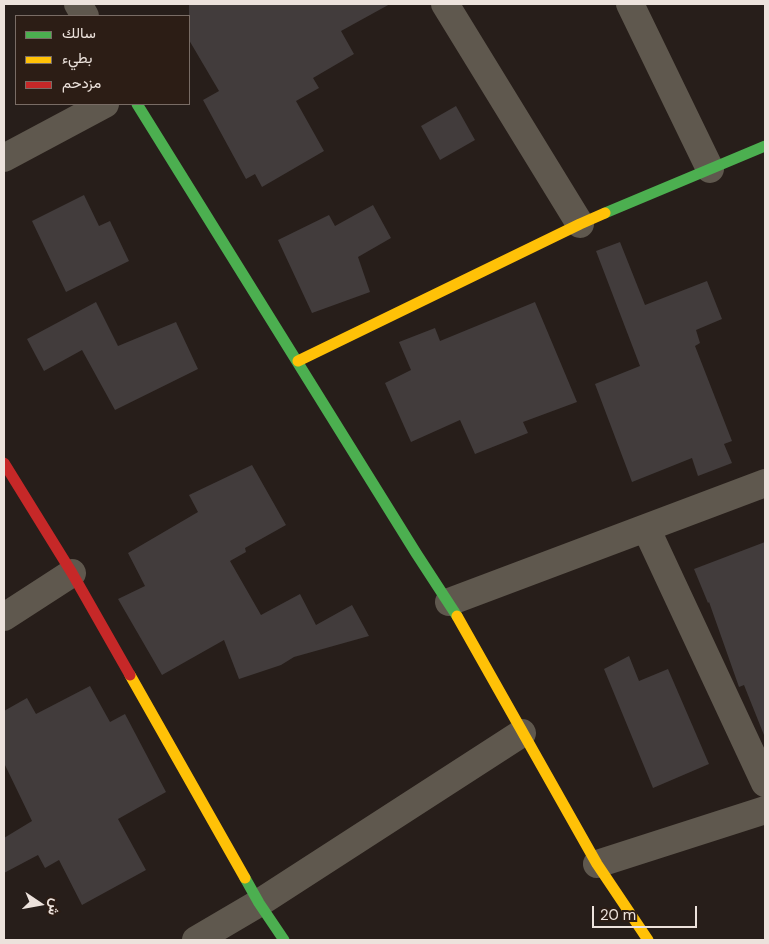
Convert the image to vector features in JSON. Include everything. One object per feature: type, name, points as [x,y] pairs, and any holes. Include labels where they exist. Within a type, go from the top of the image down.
[{"type":"street","points":[[78,4],[84,15]]},
{"type":"street","points":[[445,4],[580,224]]},
{"type":"street","points":[[630,4],[710,169]]},
{"type":"street","points":[[4,158],[103,105]]},
{"type":"street","points":[[139,105],[416,553],[450,602],[522,733],[598,864],[648,940]]},
{"type":"street","points":[[298,361],[580,224],[765,146]]},
{"type":"street","points":[[4,463],[72,572],[259,903],[284,940]]},
{"type":"street","points":[[450,602],[765,483]]},
{"type":"street","points":[[646,528],[765,782]]},
{"type":"street","points":[[4,617],[72,572]]},
{"type":"street","points":[[196,940],[259,903],[522,733]]},
{"type":"street","points":[[598,864],[765,810]]},
{"type":"building","points":[[189,4],[390,4],[341,31],[354,54],[313,78],[319,88],[296,101],[324,151],[262,187],[255,174],[246,179],[203,100],[219,91],[190,42]]},
{"type":"building","points":[[456,106],[475,140],[440,160],[421,126]]},
{"type":"building","points":[[84,195],[99,226],[110,221],[129,261],[66,292],[32,221]]},
{"type":"building","points":[[373,205],[391,238],[358,257],[370,292],[312,313],[278,240],[329,215],[335,226]]},
{"type":"building","points":[[620,242],[645,305],[707,281],[722,319],[696,330],[700,343],[695,346],[732,441],[724,444],[732,463],[698,476],[692,458],[632,482],[595,384],[640,366],[596,251]]},
{"type":"building","points":[[96,302],[118,346],[176,322],[198,369],[115,410],[82,350],[44,371],[27,339]]},
{"type":"building","points":[[535,302],[577,402],[523,422],[528,433],[475,454],[460,420],[411,442],[385,383],[411,370],[399,342],[435,328],[440,341]]},
{"type":"building","points":[[252,465],[286,525],[245,548],[246,552],[230,561],[261,615],[300,594],[316,625],[352,605],[369,636],[294,657],[281,665],[239,679],[224,640],[162,675],[118,599],[145,586],[128,553],[198,512],[189,495]]},
{"type":"building","points":[[765,542],[764,735],[744,685],[739,687],[709,602],[694,569]]},
{"type":"building","points":[[629,656],[639,681],[668,669],[709,764],[653,788],[604,669]]},
{"type":"building","points":[[90,686],[110,722],[125,714],[166,792],[118,819],[146,870],[82,905],[59,860],[45,868],[38,855],[4,873],[4,838],[32,821],[4,763],[4,711],[27,698],[36,714]]},
{"type":"traffic: fast","points":[[138,105],[457,616]]},
{"type":"traffic: fast","points":[[605,213],[765,146]]},
{"type":"traffic: fast","points":[[245,878],[284,940]]},
{"type":"traffic: slow","points":[[298,361],[605,213]]},
{"type":"traffic: slow","points":[[457,616],[597,864],[648,940]]},
{"type":"traffic: slow","points":[[130,675],[245,878]]},
{"type":"traffic: jam","points":[[4,463],[72,573],[130,675]]}]
